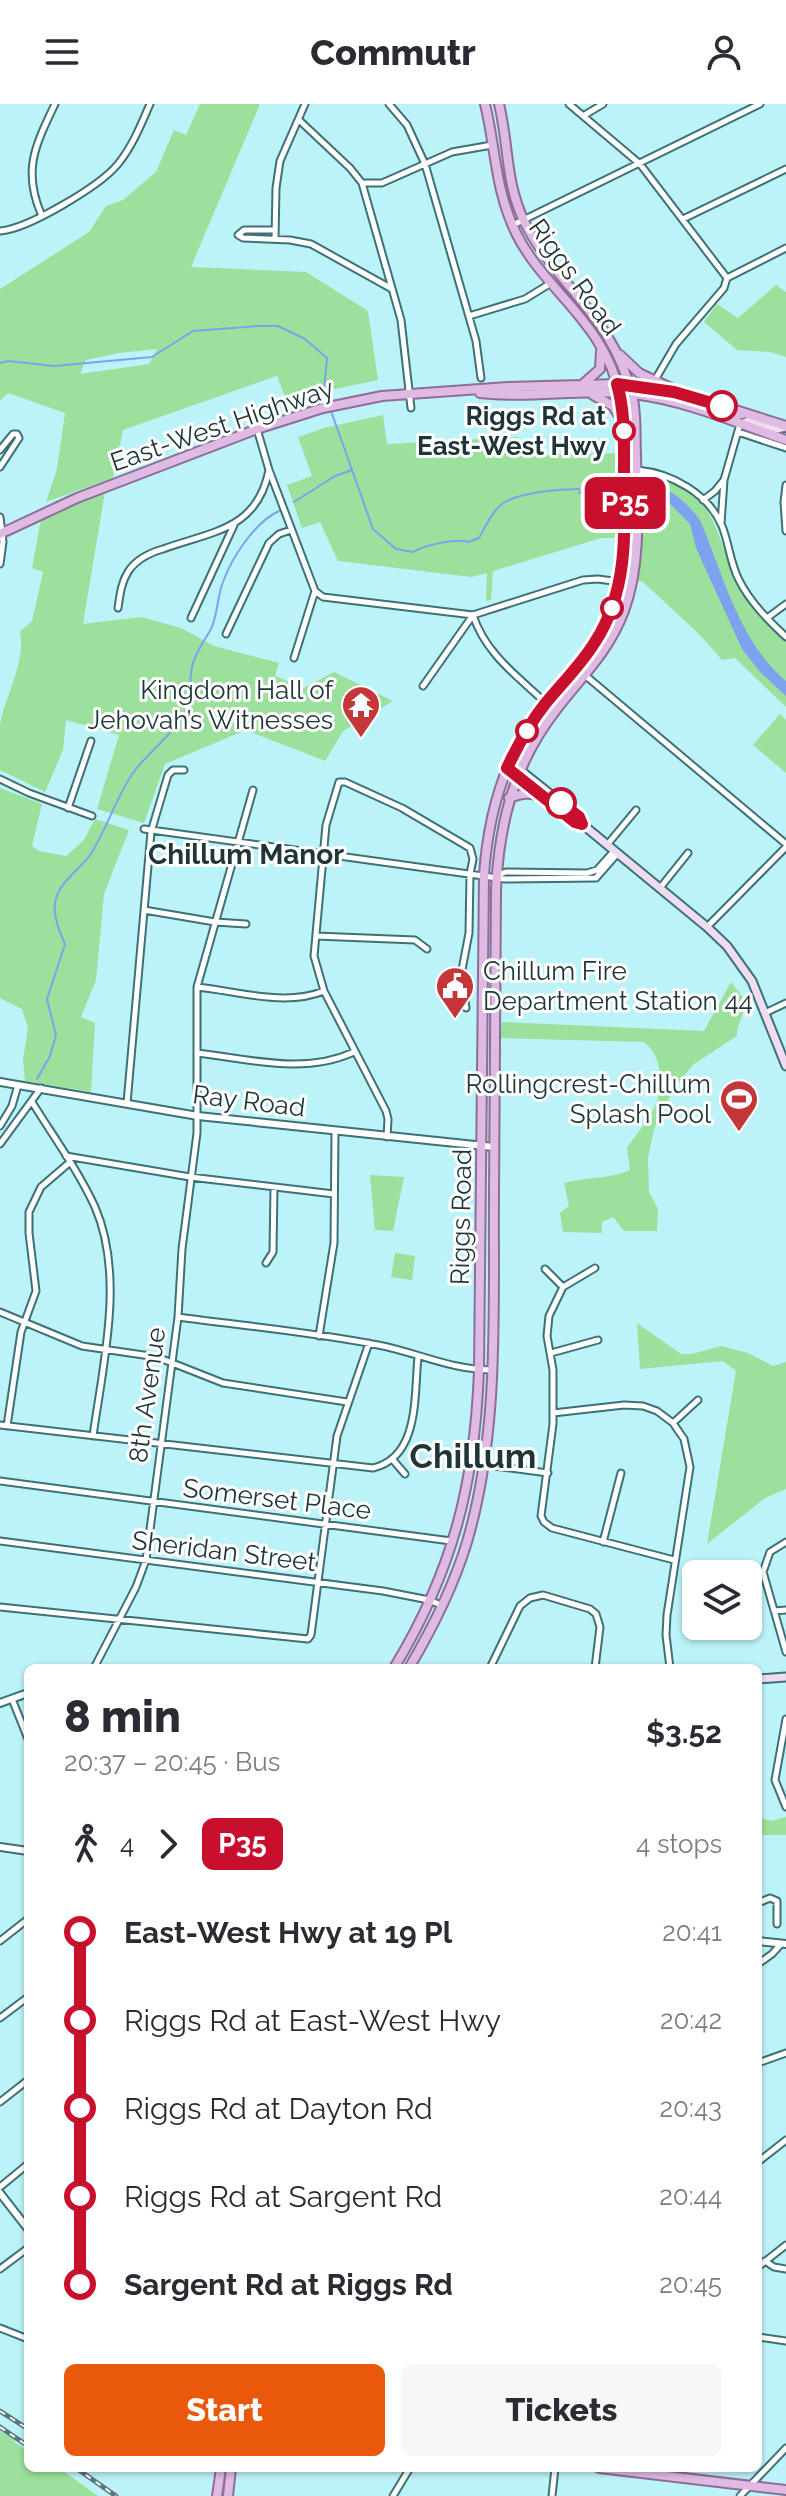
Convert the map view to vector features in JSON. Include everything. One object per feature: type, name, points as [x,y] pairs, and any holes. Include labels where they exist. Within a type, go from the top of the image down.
[{"type":"main road","name":"Riggs Road","points":[[396,1664],[454,1542],[470,1463],[479,1370],[484,875],[489,827],[509,765],[524,735],[546,703],[576,669],[607,621],[624,558],[624,424],[617,384],[597,339],[524,247],[513,226],[498,183],[485,104]]},
{"type":"main road","name":"Riggs Road","points":[[411,1664],[441,1605],[467,1541],[483,1465],[491,1370],[497,876],[502,827],[518,773],[548,721],[586,676],[614,633],[627,599],[636,551],[635,421],[630,389],[611,342],[524,221],[508,176],[499,104]]},
{"type":"main road","points":[[583,384],[595,376],[602,366],[597,339]]},
{"type":"main road","points":[[611,342],[630,367],[691,396]]},
{"type":"main road","name":"East-West Highway","points":[[1,533],[77,498],[257,429],[323,408],[410,393],[617,384],[704,412],[739,428],[786,440]]},
{"type":"main road","name":"East-West Highway","points":[[467,391],[527,396],[620,394],[630,389],[691,396],[786,427]]},
{"type":"main road","points":[[592,394],[613,406],[624,424]]},
{"type":"main road","points":[[635,421],[643,406],[654,398]]},
{"type":"main road","points":[[704,412],[745,413]]},
{"type":"main road","points":[[739,428],[751,420],[777,429],[786,427]]},
{"type":"main road","points":[[509,765],[545,798],[582,824],[707,927],[741,963],[786,1066]]},
{"type":"main road","points":[[518,773],[579,817],[582,824]]},
{"type":"main road","points":[[509,798],[534,793],[545,798]]},
{"type":"main road","points":[[762,1679],[786,1677]]},
{"type":"main road","points":[[217,2496],[220,2472]]},
{"type":"main road","points":[[228,2496],[231,2472]]},
{"type":"main road","points":[[646,2472],[786,2490]]},
{"type":"street","points":[[42,216],[33,191],[31,166],[35,148],[55,104]]},
{"type":"street","points":[[0,231],[20,227],[42,216],[111,172],[136,136],[150,104]]},
{"type":"street","points":[[275,239],[280,161],[305,104]]},
{"type":"street","points":[[389,104],[415,137],[425,164],[479,352],[481,378]]},
{"type":"street","points":[[569,104],[640,164],[727,278]]},
{"type":"street","points":[[583,116],[603,104]]},
{"type":"street","points":[[513,226],[760,104]]},
{"type":"street","points":[[299,120],[362,183],[404,331],[411,408]]},
{"type":"street","points":[[362,183],[382,183],[459,150],[492,145]]},
{"type":"street","points":[[683,219],[786,169]]},
{"type":"street","points":[[275,230],[244,230],[238,233],[243,238],[311,244],[392,289]]},
{"type":"street","points":[[655,380],[676,344],[724,288],[727,278],[786,248]]},
{"type":"street","points":[[469,316],[525,299],[551,283]]},
{"type":"street","points":[[721,525],[724,480],[739,428]]},
{"type":"street","name":"East-West Highway","points":[[739,428],[786,448]]},
{"type":"street","points":[[257,429],[291,530],[315,591],[323,597],[473,615],[583,580],[620,582]]},
{"type":"street","points":[[0,450],[13,434],[17,434],[19,438],[0,467]]},
{"type":"street","points":[[118,608],[126,575],[141,558],[234,524],[259,503],[269,470]]},
{"type":"street","points":[[636,470],[677,480],[703,500],[721,525],[738,578],[767,618],[786,637]]},
{"type":"street","points":[[703,500],[724,480]]},
{"type":"street","points":[[786,485],[786,531]]},
{"type":"street","points":[[0,517],[0,564]]},
{"type":"street","points":[[191,618],[234,524]]},
{"type":"street","points":[[226,634],[269,543],[279,534],[291,530]]},
{"type":"street","points":[[294,658],[315,591]]},
{"type":"street","points":[[767,618],[786,604]]},
{"type":"street","points":[[423,686],[473,615]]},
{"type":"street","points":[[473,615],[481,637],[491,652],[546,703]]},
{"type":"street","points":[[586,676],[786,846],[707,927]]},
{"type":"street","points":[[68,808],[91,741]]},
{"type":"street","points":[[127,1103],[148,831],[168,775],[173,770],[184,770]]},
{"type":"street","points":[[0,779],[92,816]]},
{"type":"street","points":[[387,1137],[388,1116],[324,991],[314,956],[327,817],[336,786],[343,781],[468,845],[473,855],[469,933],[461,975],[466,1008]]},
{"type":"street","name":"8th Avenue","points":[[96,1664],[136,1587],[146,1560],[178,1317],[198,1116],[197,987],[253,790]]},
{"type":"street","points":[[148,831],[505,879],[596,878],[636,810]]},
{"type":"street","points":[[660,888],[688,853]]},
{"type":"street","points":[[144,910],[246,924]]},
{"type":"street","points":[[316,936],[415,940],[427,949]]},
{"type":"street","points":[[197,987],[283,999],[300,999],[324,991]]},
{"type":"street","points":[[765,1013],[786,1003]]},
{"type":"street","points":[[197,1053],[300,1065],[324,1063],[354,1052]]},
{"type":"street","name":"Ray Road","points":[[0,1082],[198,1116],[494,1147]]},
{"type":"street","points":[[0,1126],[12,1106],[18,1084]]},
{"type":"street","points":[[0,1144],[41,1088]]},
{"type":"street","points":[[32,1102],[96,1209],[108,1252],[111,1284],[93,1436]]},
{"type":"street","points":[[319,1336],[333,1253],[335,1132]]},
{"type":"street","points":[[65,1156],[190,1177],[334,1194]]},
{"type":"street","points":[[69,1163],[46,1181],[31,1205],[29,1233],[36,1291],[24,1322],[4,1425],[368,1469],[393,1460],[408,1435],[418,1357]]},
{"type":"street","points":[[266,1263],[273,1252],[274,1187]]},
{"type":"street","points":[[595,1268],[563,1287],[553,1304],[548,1323],[553,1413],[541,1513],[544,1522],[552,1528],[674,1560]]},
{"type":"street","points":[[545,1269],[563,1287]]},
{"type":"street","points":[[0,1312],[82,1346],[141,1353],[171,1361],[203,1377],[232,1386],[347,1402]]},
{"type":"street","points":[[178,1317],[369,1343],[451,1366],[491,1370]]},
{"type":"street","points":[[551,1353],[598,1340]]},
{"type":"street","points":[[0,1607],[308,1639],[311,1635],[332,1464],[347,1402],[369,1343]]},
{"type":"street","points":[[673,1423],[698,1400]]},
{"type":"street","points":[[553,1413],[633,1404],[652,1409],[673,1423],[686,1446],[690,1467],[666,1626],[670,1664]]},
{"type":"street","points":[[393,1460],[405,1474]]},
{"type":"street","points":[[470,1463],[548,1473]]},
{"type":"street","points":[[603,1542],[621,1473]]},
{"type":"street","name":"Somerset Place","points":[[0,1481],[454,1542]]},
{"type":"street","name":"Sheridan Street","points":[[0,1541],[383,1591],[441,1605]]},
{"type":"street","points":[[786,1542],[770,1552],[763,1568],[786,1652]]},
{"type":"street","points":[[492,1664],[520,1606],[530,1598],[543,1595],[590,1609],[596,1614],[600,1627],[595,1664]]},
{"type":"street","points":[[774,1611],[786,1610]]},
{"type":"street","points":[[0,1703],[24,1694]]},
{"type":"street","points":[[12,1699],[24,1729]]},
{"type":"street","points":[[786,1719],[775,1780],[786,1807]]},
{"type":"street","points":[[0,1847],[24,1850]]},
{"type":"street","points":[[762,1901],[770,1898],[777,1901],[777,1924]]},
{"type":"street","points":[[0,1941],[24,1922]]},
{"type":"street","points":[[762,1941],[784,1944]]},
{"type":"street","points":[[762,1961],[784,1944]]},
{"type":"street","points":[[0,2018],[24,2000]]},
{"type":"street","points":[[762,2062],[786,2053]]},
{"type":"street","points":[[0,2102],[24,2083]]},
{"type":"street","points":[[762,2159],[786,2140]]},
{"type":"street","points":[[0,2187],[24,2167]]},
{"type":"street","points":[[0,2193],[24,2224]]},
{"type":"street","points":[[762,2264],[786,2245]]},
{"type":"street","points":[[0,2269],[24,2251]]},
{"type":"street","points":[[765,2261],[774,2267],[786,2269]]},
{"type":"street","points":[[0,2328],[24,2337]]},
{"type":"street","points":[[762,2338],[786,2341]]},
{"type":"street","points":[[740,2496],[786,2448]]},
{"type":"street","points":[[393,2496],[408,2472]]},
{"type":"street","points":[[552,2496],[555,2472]]},
{"type":"green space","points":[[200,104],[260,104],[191,267],[306,272],[368,311],[378,380],[287,402],[277,376],[123,430],[113,478],[46,502],[57,469],[65,413],[8,393],[0,401],[0,289],[89,232],[106,206],[123,200],[156,172],[174,130],[186,135]],"holes":[[[157,349],[149,364],[80,374],[86,360]]]},
{"type":"green space","points":[[776,285],[786,292],[786,357],[770,352],[737,350],[704,322],[717,304],[738,318]]},
{"type":"green space","points":[[383,415],[387,444],[518,437],[519,456],[621,453],[620,538],[601,538],[493,571],[491,600],[486,601],[487,573],[472,577],[338,561],[320,522],[302,528],[287,485],[312,476],[298,437]]},
{"type":"green space","points":[[647,475],[669,479],[687,488],[699,499],[717,530],[743,590],[786,641],[786,707],[735,658],[722,660],[642,581],[637,581],[643,478]]},
{"type":"green space","points":[[105,492],[83,624],[141,617],[181,628],[214,646],[279,663],[275,676],[304,688],[334,672],[393,701],[343,731],[325,761],[246,730],[165,764],[144,823],[97,809],[119,735],[66,720],[63,750],[45,792],[0,770],[0,725],[18,667],[20,632],[32,621],[43,572],[32,568],[41,519]]},
{"type":"green space","points":[[780,714],[786,720],[786,773],[753,745]]},
{"type":"green space","points":[[0,788],[42,804],[32,846],[39,851],[66,856],[84,840],[95,819],[129,830],[104,894],[96,980],[81,1017],[95,1023],[91,1092],[25,1081],[23,1060],[28,1028],[22,1009],[0,998]]},
{"type":"green space","points":[[731,982],[747,1003],[737,1036],[694,1064],[674,1088],[654,1129],[648,1158],[649,1192],[658,1209],[657,1231],[624,1231],[613,1217],[602,1222],[602,1233],[563,1232],[560,1213],[569,1206],[564,1183],[630,1170],[627,1148],[658,1098],[658,1062],[643,1042],[500,1038],[502,1022],[704,1031]]},
{"type":"green space","points":[[370,1175],[404,1177],[393,1231],[375,1230]]},
{"type":"green space","points":[[395,1253],[415,1256],[412,1280],[391,1277]]},
{"type":"green space","points":[[637,1323],[681,1354],[721,1346],[748,1353],[773,1366],[786,1362],[786,1489],[765,1498],[707,1544],[736,1371],[723,1361],[640,1369]]},
{"type":"green space","points":[[786,1817],[786,1835],[762,1835],[762,1818],[771,1821]]},
{"type":"green space","points":[[0,2431],[24,2448],[24,2472],[65,2472],[98,2496],[0,2496]]},
{"type":"water","points":[[582,483],[648,484],[669,491],[679,497],[700,520],[744,627],[770,665],[786,681],[786,696],[760,672],[742,649],[696,548],[690,524],[668,502],[657,499],[578,494]]},
{"type":"waterway","points":[[0,363],[8,361],[54,366],[152,357],[193,331],[278,326],[305,339],[327,358],[324,390],[329,405]]},
{"type":"waterway","points":[[331,411],[373,529],[396,549],[413,552],[440,543],[468,542],[479,538],[493,513],[505,502],[531,493],[580,489]]},
{"type":"waterway","points":[[294,502],[335,476],[352,470]]},
{"type":"waterway","points":[[37,1079],[50,1056],[56,1035],[47,999],[65,944],[55,914],[57,895],[90,855],[136,769],[184,714],[189,701],[193,662],[211,629],[227,572],[253,532],[279,511]]},
{"type":"railway","points":[[0,2411],[24,2426]]},
{"type":"railway","points":[[0,2427],[24,2443]]},
{"type":"railway","points":[[82,2472],[116,2496]]},
{"type":"bus line","name":"P35","points":[[561,803],[579,817],[582,824],[575,822],[507,768],[534,718],[597,639],[617,593],[624,558],[625,498],[623,415],[617,384],[674,392],[722,406]]},
{"type":"place","name":"Riggs Rd at East-West Hwy","points":[[624,431]]},
{"type":"place","name":"Kingdom Hall of Jehovah’s Witnesses","points":[[361,739]]},
{"type":"place","name":"Chillum Fire Department Station 44","points":[[455,1020]]},
{"type":"place","name":"Rollingcrest-Chillum Splash Pool","points":[[739,1133]]},
{"type":"district","name":"Chillum Manor","points":[[246,854]]},
{"type":"district","name":"Chillum","points":[[473,1456]]}]
